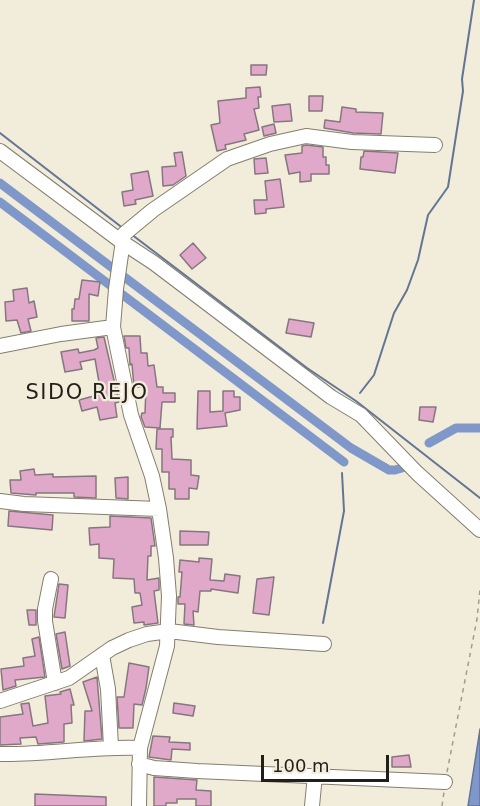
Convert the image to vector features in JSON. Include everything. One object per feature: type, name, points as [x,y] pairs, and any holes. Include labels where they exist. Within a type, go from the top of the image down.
[{"type":"street","points":[[139,806],[140,748],[157,687],[168,631],[166,558],[159,509],[152,476],[131,415],[112,327],[119,268],[126,234],[227,159],[270,144],[306,136],[352,142],[435,145]]},
{"type":"street","points":[[0,151],[126,234],[154,263],[331,397],[355,411],[417,473],[480,530]]},
{"type":"street","points":[[0,346],[112,327]]},
{"type":"street","points":[[0,501],[159,509]]},
{"type":"street","points":[[51,579],[45,621],[55,683]]},
{"type":"street","points":[[0,701],[55,683],[81,671],[102,655],[129,640],[147,634],[168,631],[218,637],[324,644]]},
{"type":"street","points":[[102,655],[108,689],[111,747]]},
{"type":"street","points":[[0,754],[111,747],[140,748]]},
{"type":"street","points":[[139,764],[154,768],[197,771],[445,782]]},
{"type":"street","points":[[312,806],[315,776]]},
{"type":"path","points":[[442,806],[452,737],[477,619],[480,589]]},
{"type":"water","points":[[480,729],[480,806],[468,806]]},
{"type":"building","points":[[251,65],[267,65],[266,75],[251,75]]},
{"type":"building","points":[[260,87],[259,108],[254,109],[259,130],[244,134],[246,140],[225,145],[226,149],[217,151],[211,125],[220,123],[218,101],[246,98],[246,88]]},
{"type":"building","points":[[309,96],[323,96],[322,111],[309,111]]},
{"type":"building","points":[[290,104],[292,121],[274,122],[272,106]]},
{"type":"building","points":[[342,107],[356,109],[356,112],[383,113],[381,134],[353,133],[324,128],[325,120],[340,122]]},
{"type":"building","points":[[274,124],[276,133],[264,136],[262,127]]},
{"type":"building","points":[[302,146],[323,147],[323,157],[326,157],[326,165],[329,165],[329,174],[311,174],[311,181],[300,182],[300,172],[289,174],[285,155],[302,153]]},
{"type":"building","points":[[364,151],[398,153],[395,173],[360,169]]},
{"type":"building","points":[[182,152],[186,176],[173,185],[163,186],[162,167],[176,166],[174,153]]},
{"type":"building","points":[[266,158],[268,173],[255,174],[254,159]]},
{"type":"building","points":[[148,171],[153,196],[135,200],[136,204],[124,206],[122,192],[133,190],[131,174]]},
{"type":"building","points":[[280,179],[284,207],[266,209],[266,213],[255,214],[254,200],[267,200],[265,181]]},
{"type":"building","points":[[193,243],[206,258],[192,269],[180,255]]},
{"type":"building","points":[[82,280],[100,282],[98,296],[89,294],[89,321],[72,321],[72,309],[74,309],[75,299],[79,299]]},
{"type":"building","points":[[27,288],[29,303],[34,301],[37,317],[28,319],[31,331],[21,333],[17,320],[6,321],[5,302],[14,301],[13,290]]},
{"type":"building","points":[[289,319],[314,323],[311,337],[286,333]]},
{"type":"building","points":[[124,336],[140,336],[141,353],[147,353],[148,366],[154,365],[157,387],[163,387],[163,393],[175,393],[175,402],[162,402],[160,428],[145,427],[141,417],[142,413],[145,413],[146,387],[134,387],[129,348],[126,348]]},
{"type":"building","points":[[104,337],[119,402],[115,403],[117,417],[100,420],[97,407],[82,411],[79,400],[101,394],[95,359],[80,362],[82,369],[65,372],[61,352],[78,349],[79,353],[94,350],[98,348],[96,338]]},
{"type":"building","points":[[198,391],[210,391],[210,412],[223,411],[223,391],[234,391],[234,397],[240,397],[240,410],[225,413],[227,426],[197,429]]},
{"type":"building","points":[[420,407],[436,407],[433,422],[419,420]]},
{"type":"building","points":[[157,429],[173,429],[172,459],[191,460],[191,475],[199,476],[197,489],[189,488],[189,499],[175,499],[175,489],[169,489],[169,472],[162,472],[162,449],[156,449]]},
{"type":"building","points":[[34,469],[35,475],[96,476],[96,498],[74,497],[74,493],[36,493],[36,495],[11,493],[10,480],[21,480],[20,471]]},
{"type":"building","points":[[128,477],[128,499],[116,498],[115,478]]},
{"type":"building","points":[[9,511],[53,515],[52,530],[8,526]]},
{"type":"building","points":[[110,516],[151,518],[155,546],[151,546],[151,556],[148,556],[147,580],[159,578],[159,590],[154,591],[158,623],[144,625],[144,622],[134,623],[132,607],[142,605],[140,593],[135,593],[134,579],[113,578],[114,559],[99,558],[99,544],[90,545],[89,528],[110,527]]},
{"type":"building","points":[[180,531],[209,532],[208,545],[180,545]]},
{"type":"building","points":[[199,558],[212,559],[210,580],[224,581],[225,574],[240,576],[238,593],[211,589],[211,591],[200,591],[198,612],[193,611],[194,625],[184,624],[185,604],[178,604],[182,572],[179,572],[180,560],[199,562]]},
{"type":"building","points":[[274,577],[269,615],[253,613],[257,579]]},
{"type":"building","points":[[59,584],[68,585],[65,618],[54,617]]},
{"type":"building","points":[[27,610],[36,610],[36,625],[29,625]]},
{"type":"building","points":[[65,632],[70,666],[62,669],[56,634]]},
{"type":"building","points":[[39,637],[45,677],[15,680],[16,686],[3,690],[1,669],[24,666],[23,658],[35,656],[32,639]]},
{"type":"building","points":[[129,663],[149,667],[146,688],[142,705],[134,704],[133,728],[119,728],[117,697],[124,697]]},
{"type":"building","points":[[97,677],[102,739],[84,741],[85,711],[92,711],[83,682]]},
{"type":"building","points":[[70,689],[74,705],[71,705],[72,723],[64,724],[64,742],[38,744],[36,737],[20,738],[21,744],[0,745],[0,717],[23,714],[21,704],[29,703],[33,726],[48,723],[45,696],[61,694],[60,692]]},
{"type":"building","points":[[174,703],[195,706],[193,716],[173,713]]},
{"type":"building","points":[[153,736],[170,737],[169,742],[190,743],[190,750],[172,749],[171,760],[149,757]]},
{"type":"building","points":[[409,755],[411,767],[392,767],[392,757]]},
{"type":"building","points":[[154,777],[197,780],[196,790],[211,791],[211,806],[196,806],[196,799],[177,799],[177,803],[154,806]]},
{"type":"building","points":[[35,794],[106,797],[106,806],[35,806]]},
{"type":"waterway","points":[[360,393],[374,375],[394,313],[407,290],[418,260],[428,215],[448,187],[474,0]]},
{"type":"waterway","points":[[0,133],[124,229]]},
{"type":"waterway","points":[[0,183],[351,448],[389,470],[402,468]]},
{"type":"waterway","points":[[0,202],[344,462]]},
{"type":"waterway","points":[[131,234],[307,368],[356,401],[480,498]]},
{"type":"waterway","points":[[429,443],[456,428],[480,428]]},
{"type":"waterway","points":[[323,623],[344,511],[342,473]]},
{"type":"district","name":"SIDO REJO","points":[[87,394]]}]
